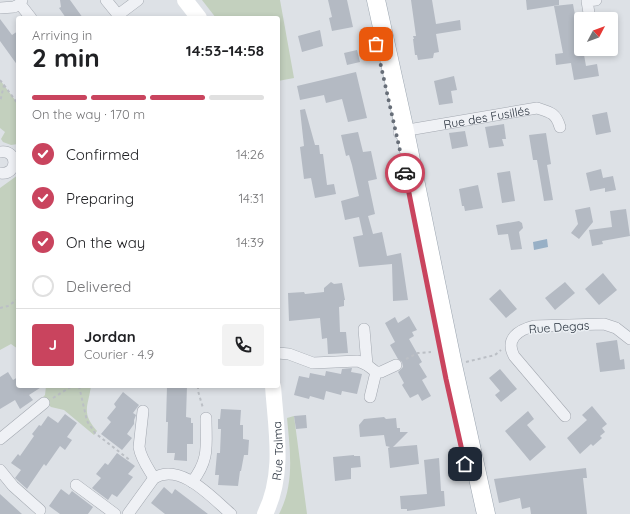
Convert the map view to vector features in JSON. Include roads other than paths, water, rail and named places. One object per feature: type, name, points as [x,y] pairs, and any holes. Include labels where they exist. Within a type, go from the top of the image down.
[{"type":"main road","points":[[366,0],[401,132],[486,514]]},
{"type":"main road","points":[[376,0],[446,379],[476,514]]},
{"type":"street","points":[[106,0],[117,16]]},
{"type":"street","points":[[119,16],[138,0]]},
{"type":"street","points":[[185,0],[197,16]]},
{"type":"street","points":[[589,12],[587,1],[596,0]]},
{"type":"street","points":[[0,8],[14,7],[21,2],[30,16]]},
{"type":"street","name":"Rue des Fusillés","points":[[401,132],[537,108],[550,112],[558,119],[560,127]]},
{"type":"street","points":[[0,152],[9,153],[16,158],[11,171],[7,173],[0,173]]},
{"type":"street","name":"Rue Degas","points":[[564,416],[514,356],[510,343],[514,336],[519,331],[534,326],[604,324],[616,328],[630,339]]},
{"type":"street","points":[[364,329],[367,365]]},
{"type":"street","points":[[280,353],[289,354],[313,362],[354,360],[367,365],[376,372],[381,372],[396,365]]},
{"type":"street","points":[[370,397],[376,372]]},
{"type":"street","name":"Rue Talma","points":[[265,514],[275,486],[278,469],[278,448],[273,388]]},
{"type":"street","points":[[0,439],[44,403]]},
{"type":"street","points":[[143,411],[139,447],[145,465],[154,478]]},
{"type":"street","points":[[192,482],[200,472],[205,459],[206,418]]},
{"type":"street","points":[[0,470],[17,489],[40,510]]},
{"type":"street","points":[[128,514],[154,478],[172,474],[184,477],[192,482],[231,514]]},
{"type":"street","points":[[76,485],[115,514]]},
{"type":"water","points":[[547,239],[548,247],[534,250],[533,242]]}]
